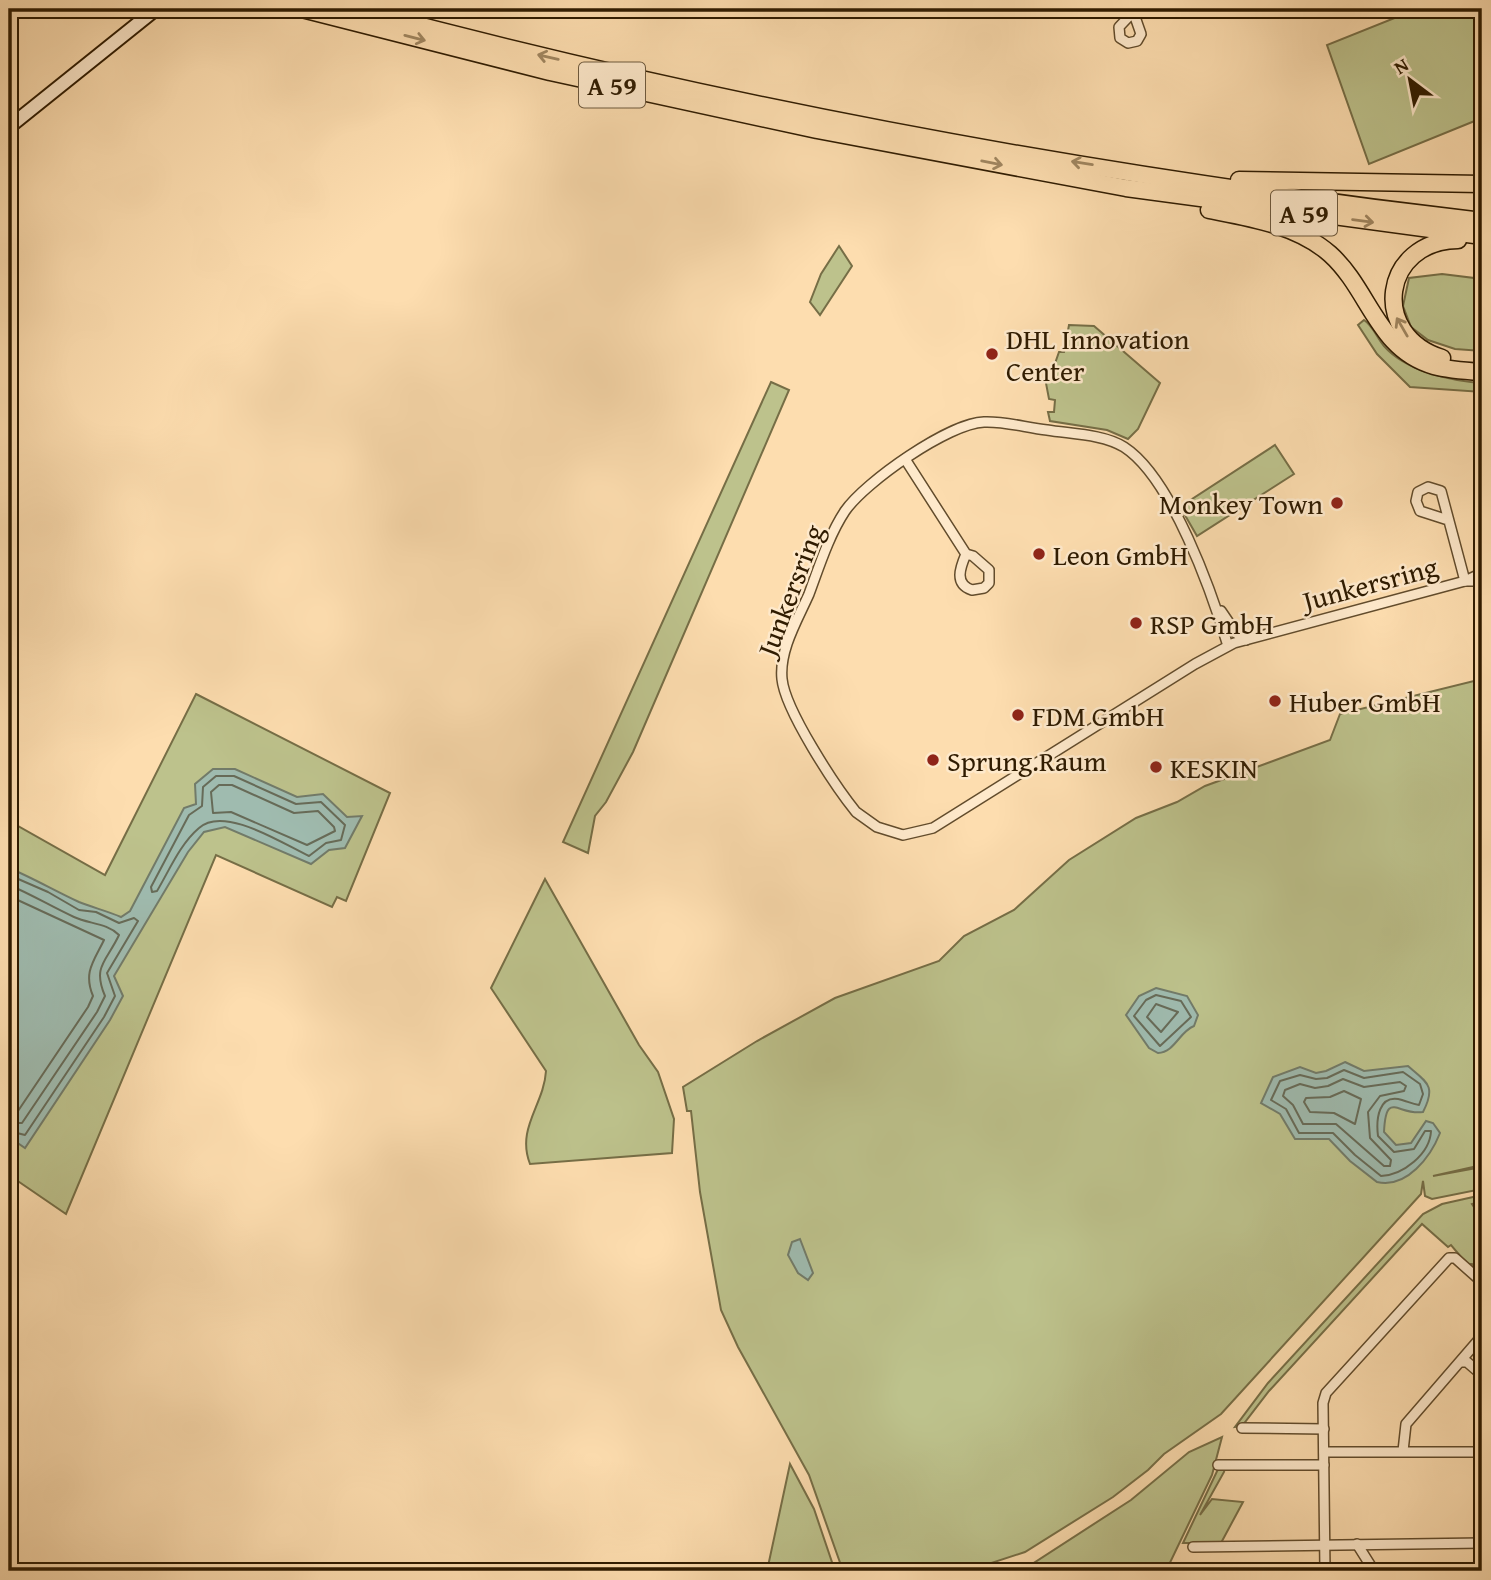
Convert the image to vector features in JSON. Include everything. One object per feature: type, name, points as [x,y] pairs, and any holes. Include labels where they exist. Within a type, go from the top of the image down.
[{"type":"highway","name":"A 59","points":[[302,9],[550,72],[817,130],[1126,188],[1482,238]]},
{"type":"highway","name":"A 59","points":[[357,9],[551,58],[819,118],[1149,174],[1360,207],[1482,222]]},
{"type":"highway","points":[[1149,174],[1284,181],[1482,185]]},
{"type":"highway","points":[[1126,188],[1180,204],[1254,219],[1297,233],[1328,253],[1345,270],[1382,330],[1405,353],[1434,366],[1482,372]]},
{"type":"highway","points":[[1482,238],[1441,240],[1422,248],[1401,270],[1393,296],[1396,317],[1414,344],[1445,359],[1482,362]]},
{"type":"main road","points":[[9,127],[156,9]]},
{"type":"street","name":"Junkersring","points":[[1228,646],[1217,603],[1195,551],[1164,496],[1141,463],[1125,448],[1099,439],[986,421],[952,431],[905,459],[856,497],[843,514],[789,643],[782,678],[789,702],[846,799],[868,823],[903,835],[944,823],[1228,646],[1465,581],[1482,573]]},
{"type":"street","points":[[905,459],[966,554]]},
{"type":"street","points":[[1447,520],[1465,581]]},
{"type":"street","name":"Junkersring","points":[[1465,581],[1482,581]]},
{"type":"street","name":"Junkersring","points":[[1217,603],[1237,633],[1245,640]]},
{"type":"street","points":[[1325,1571],[1323,1403],[1326,1393],[1445,1261],[1455,1258],[1482,1282]]},
{"type":"street","points":[[1403,1451],[1406,1424],[1482,1336]]},
{"type":"street","points":[[1462,1362],[1467,1362],[1482,1375]]},
{"type":"street","points":[[1242,1428],[1324,1429]]},
{"type":"street","points":[[1324,1452],[1482,1452]]},
{"type":"street","points":[[1218,1465],[1324,1465]]},
{"type":"street","points":[[1193,1547],[1482,1543]]},
{"type":"street","points":[[1357,1544],[1374,1571]]},
{"type":"green space","points":[[1417,9],[1482,9],[1482,118],[1369,164],[1327,45]]},
{"type":"green space","points":[[839,246],[852,266],[820,315],[810,302],[821,274]]},
{"type":"green space","points":[[1442,274],[1482,279],[1482,351],[1455,349],[1428,340],[1411,327],[1403,306],[1409,278]]},
{"type":"green space","points":[[1364,320],[1384,346],[1404,362],[1443,377],[1482,383],[1482,392],[1410,387],[1377,354],[1358,325]]},
{"type":"green space","points":[[1069,325],[1094,326],[1160,383],[1138,429],[1128,439],[1107,430],[1050,421],[1048,412],[1054,412],[1055,400],[1049,399],[1045,378],[1052,372],[1059,352],[1064,352]]},
{"type":"green space","points":[[771,382],[789,390],[633,752],[606,802],[595,816],[588,853],[563,842]]},
{"type":"green space","points":[[1275,445],[1294,474],[1197,536],[1182,510],[1186,503]]},
{"type":"green space","points":[[1482,679],[1482,1165],[1433,1176],[1482,1167],[1482,1189],[1432,1199],[1425,1196],[1423,1181],[1421,1194],[1221,1414],[1164,1454],[1113,1497],[1025,1552],[967,1571],[843,1571],[809,1475],[738,1347],[721,1310],[700,1192],[691,1111],[687,1111],[683,1087],[757,1041],[835,998],[939,961],[964,936],[1014,910],[1069,860],[1136,818],[1177,802],[1205,786],[1330,740],[1340,714]]},
{"type":"green space","points":[[196,694],[390,793],[346,901],[337,897],[332,907],[216,855],[66,1214],[9,1175],[9,821],[105,875]]},
{"type":"green space","points":[[545,879],[639,1045],[658,1072],[674,1119],[672,1153],[530,1164],[526,1139],[546,1071],[491,988]]},
{"type":"green space","points":[[1482,1195],[1482,1201],[1472,1204],[1482,1219],[1482,1273],[1472,1264],[1467,1264],[1451,1245],[1448,1247],[1422,1224],[1269,1391],[1242,1426],[1235,1427],[1268,1383],[1423,1214],[1442,1204]]},
{"type":"green space","points":[[1222,1437],[1212,1475],[1166,1571],[1009,1571],[1032,1564],[1131,1500],[1189,1452]]},
{"type":"green space","points":[[790,1464],[814,1509],[835,1571],[767,1571]]},
{"type":"green space","points":[[1219,1467],[1225,1467],[1224,1472],[1200,1515],[1212,1499],[1243,1502],[1221,1543],[1183,1543]]},
{"type":"water","points":[[213,769],[235,769],[297,797],[323,794],[347,817],[362,816],[345,848],[329,850],[311,864],[225,827],[204,832],[188,852],[114,976],[123,996],[110,1020],[25,1148],[9,1137],[9,868],[79,902],[121,917],[130,911],[184,808],[196,804],[195,784]]},
{"type":"water","points":[[1156,988],[1187,996],[1198,1015],[1194,1026],[1173,1046],[1158,1053],[1149,1048],[1126,1015],[1139,996]]},
{"type":"water","points":[[1345,1062],[1364,1071],[1408,1066],[1428,1085],[1429,1096],[1423,1112],[1395,1107],[1387,1111],[1384,1132],[1396,1145],[1411,1143],[1426,1121],[1433,1123],[1440,1133],[1424,1160],[1408,1176],[1398,1181],[1377,1182],[1350,1161],[1329,1139],[1295,1139],[1280,1114],[1261,1103],[1273,1077],[1300,1067],[1316,1073],[1326,1071]]},
{"type":"water","points":[[800,1239],[813,1273],[808,1280],[798,1273],[788,1255],[792,1242]]},
{"type":"place","name":"DHL Innovation Center","points":[[992,354]]},
{"type":"place","name":"Monkey Town","points":[[1337,503]]},
{"type":"place","name":"Leon GmbH","points":[[1039,554]]},
{"type":"place","name":"RSP GmbH","points":[[1136,623]]},
{"type":"place","name":"Huber GmbH","points":[[1275,701]]},
{"type":"place","name":"FDM GmbH","points":[[1018,715]]},
{"type":"place","name":"Sprung.Raum","points":[[933,760]]},
{"type":"place","name":"KESKIN","points":[[1156,767]]}]
